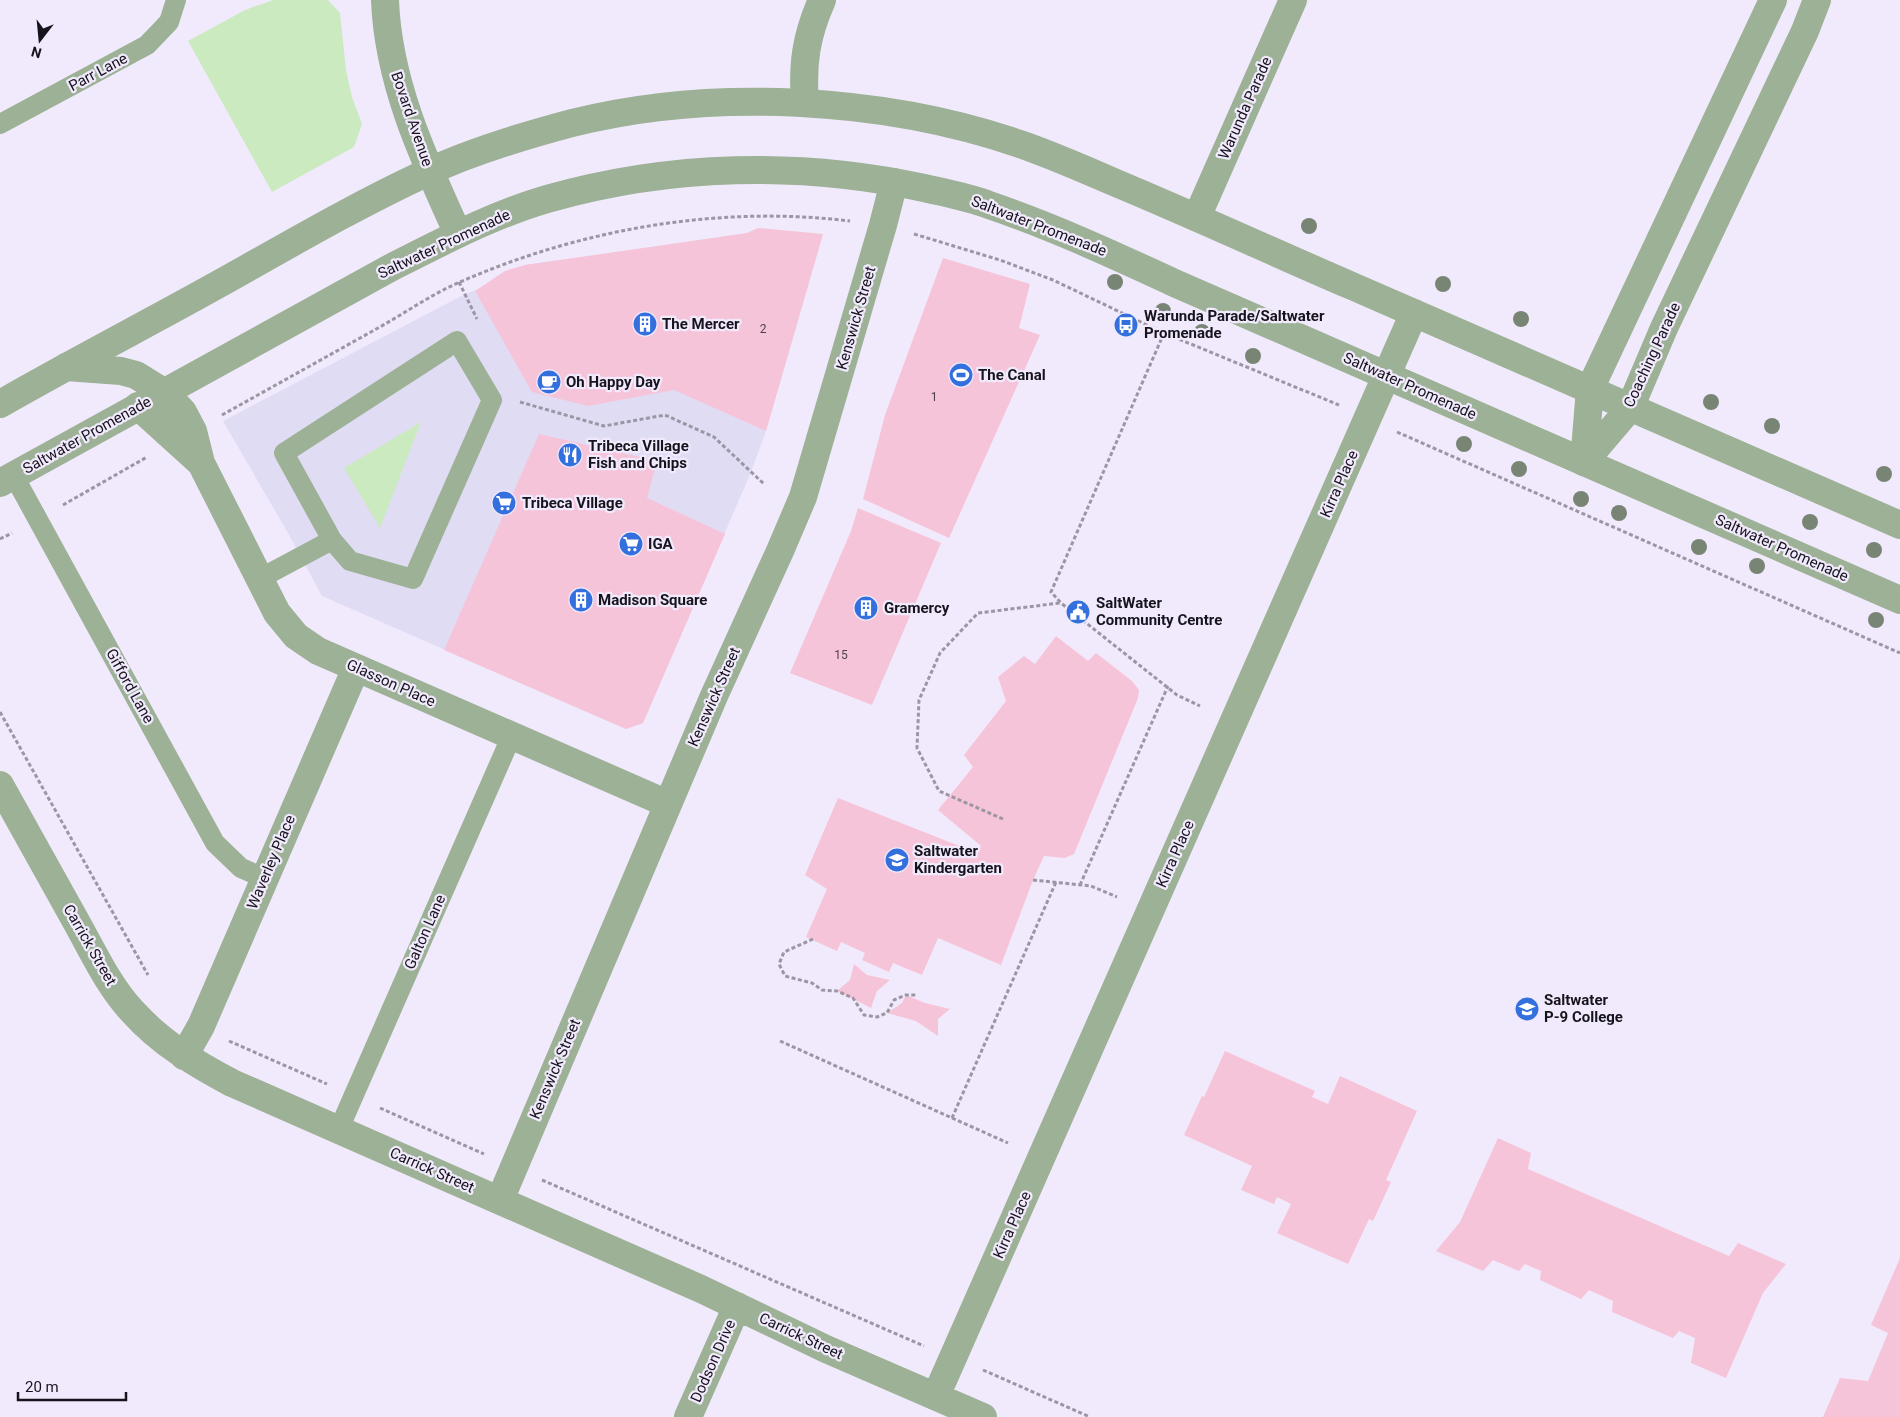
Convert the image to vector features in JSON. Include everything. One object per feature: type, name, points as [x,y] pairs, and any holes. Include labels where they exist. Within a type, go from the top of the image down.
[{"type":"street","name":"Bovard Avenue","points":[[385,0],[388,38],[396,79],[430,171],[458,234]]},
{"type":"street","points":[[805,103],[803,76],[805,51],[814,19],[822,0]]},
{"type":"street","name":"Warunda Parade","points":[[1197,217],[1293,0]]},
{"type":"street","points":[[1584,462],[1590,389],[1773,0]]},
{"type":"street","name":"Coaching Parade","points":[[1584,462],[1630,408],[1664,328],[1805,31],[1817,0]]},
{"type":"street","points":[[0,404],[351,211],[430,171],[514,140],[576,122],[641,110],[704,103],[805,103],[898,114],[974,130],[1021,144],[1197,217],[1900,525]]},
{"type":"street","name":"Saltwater Promenade","points":[[7,479],[375,276],[458,234],[503,214],[547,199],[601,186],[648,178],[711,171],[771,170],[820,172],[894,182],[987,204],[1062,232],[1386,376],[1900,600]]},
{"type":"street","name":"Kenswick Street","points":[[500,1200],[714,696],[803,497],[884,225],[894,182]]},
{"type":"street","name":"Kirra Place","points":[[936,1396],[1414,313]]},
{"type":"street","name":"Glasson Place","points":[[66,367],[121,371],[136,375],[165,393],[183,412],[185,436],[201,463],[277,613],[296,636],[318,651],[668,804]]},
{"type":"street","points":[[138,406],[185,436]]},
{"type":"street","name":"Waverley Place","points":[[184,1056],[201,1026],[356,668]]},
{"type":"street","name":"Carrick Street","points":[[0,785],[117,991],[132,1012],[156,1035],[184,1056],[232,1082],[737,1306],[826,1349],[983,1417]]},
{"type":"street","name":"Dodson Drive","points":[[688,1417],[737,1306]]},
{"type":"lane","name":"Parr Lane","points":[[0,124],[148,45],[169,22],[176,0]]},
{"type":"lane","points":[[457,341],[492,400],[413,579],[350,561],[332,540],[284,453],[457,341]]},
{"type":"lane","name":"Gifford Lane","points":[[7,479],[38,519],[215,843],[241,868],[264,878]]},
{"type":"lane","points":[[259,579],[332,540]]},
{"type":"lane","name":"Galton Lane","points":[[339,1130],[512,735]]},
{"type":"path","points":[[0,539],[459,282],[513,261],[624,230],[675,222],[778,217],[837,220],[884,225],[950,244],[1035,273],[1164,332],[1368,418],[1900,653]]},
{"type":"path","points":[[459,282],[481,327]]},
{"type":"path","points":[[1164,332],[1051,592],[1061,603],[1177,695],[1200,706]]},
{"type":"path","points":[[515,396],[518,401],[604,426],[665,415],[714,438],[764,484]]},
{"type":"path","points":[[1003,819],[939,791],[917,748],[919,700],[940,654],[978,613],[1061,603]]},
{"type":"path","points":[[1080,884],[1168,686]]},
{"type":"path","points":[[0,712],[137,958],[153,983]]},
{"type":"path","points":[[1033,880],[1091,886],[1117,896]]},
{"type":"path","points":[[952,1118],[1056,882]]},
{"type":"path","points":[[813,939],[784,952],[779,964],[785,976],[812,983],[822,990],[837,991],[853,998],[864,1015],[877,1017],[887,1013],[894,1000],[906,994],[916,995]]},
{"type":"path","points":[[201,1026],[234,1043],[514,1167],[1090,1417]]},
{"type":"path","points":[[780,1041],[1008,1143]]},
{"type":"shaded area","name":"Tribeca Village","points":[[823,234],[766,431],[751,472],[643,723],[626,729],[322,596],[223,421],[465,294],[495,283],[525,265],[557,260],[559,266],[759,245]]},
{"type":"green space","points":[[273,0],[328,0],[340,13],[346,70],[352,97],[362,124],[354,147],[272,192],[188,41],[245,10]]},
{"type":"green space","points":[[421,422],[380,528],[344,468]]},
{"type":"building","name":"The Mercer","points":[[758,228],[823,234],[766,431],[674,390],[588,406],[532,392],[475,291],[505,271],[525,265],[747,233]]},
{"type":"building","name":"The Canal","points":[[943,258],[1030,284],[1019,328],[1040,335],[949,538],[863,499],[885,415]]},
{"type":"building","name":"Madison Square","points":[[539,434],[657,461],[647,498],[725,534],[643,723],[626,729],[444,650]]},
{"type":"building","name":"Gramercy","points":[[858,508],[941,543],[872,705],[790,673],[851,531]]},
{"type":"building","points":[[1056,636],[1088,661],[1096,653],[1132,681],[1139,690],[1138,698],[1074,854],[1065,858],[1044,856],[1001,965],[938,938],[922,975],[893,963],[889,972],[862,960],[865,953],[841,942],[837,951],[806,937],[827,889],[805,875],[838,798],[977,853],[981,846],[938,810],[973,767],[964,755],[1006,701],[998,677],[1024,656],[1035,664]]},
{"type":"building","points":[[854,964],[867,975],[890,980],[877,991],[871,1008],[837,991],[850,980]]},
{"type":"building","points":[[906,995],[925,1003],[950,1009],[938,1019],[938,1036],[916,1021],[887,1013],[902,1003]]},
{"type":"building","points":[[1225,1051],[1315,1091],[1312,1097],[1328,1104],[1340,1076],[1417,1111],[1386,1180],[1391,1182],[1373,1221],[1369,1219],[1348,1264],[1277,1233],[1291,1204],[1277,1197],[1274,1204],[1241,1190],[1252,1166],[1184,1135]]},
{"type":"building","points":[[1498,1138],[1531,1153],[1528,1169],[1729,1256],[1738,1243],[1786,1264],[1763,1293],[1726,1378],[1691,1363],[1695,1338],[1679,1331],[1673,1338],[1612,1312],[1613,1301],[1589,1290],[1581,1299],[1540,1280],[1541,1271],[1525,1264],[1519,1271],[1493,1260],[1483,1271],[1436,1251],[1460,1222]]},
{"type":"building","points":[[1900,1258],[1900,1417],[1823,1417],[1840,1378],[1868,1381],[1888,1333],[1871,1325]]},
{"type":"place","name":"The Mercer","points":[[645,324]]},
{"type":"place","name":"Warunda Parade/Saltwater Promenade","points":[[1126,325]]},
{"type":"place","name":"The Canal","points":[[961,375]]},
{"type":"place","name":"Oh Happy Day","points":[[549,382]]},
{"type":"place","name":"Tribeca Village Fish and Chips","points":[[570,455]]},
{"type":"place","name":"Tribeca Village","points":[[504,503]]},
{"type":"place","name":"IGA","points":[[631,544]]},
{"type":"place","name":"Madison Square","points":[[581,600]]},
{"type":"place","name":"Gramercy","points":[[866,608]]},
{"type":"place","name":"SaltWater Community Centre","points":[[1078,612]]},
{"type":"place","name":"Saltwater Kindergarten","points":[[897,860]]},
{"type":"place","name":"Saltwater P-9 College","points":[[1527,1009]]}]
